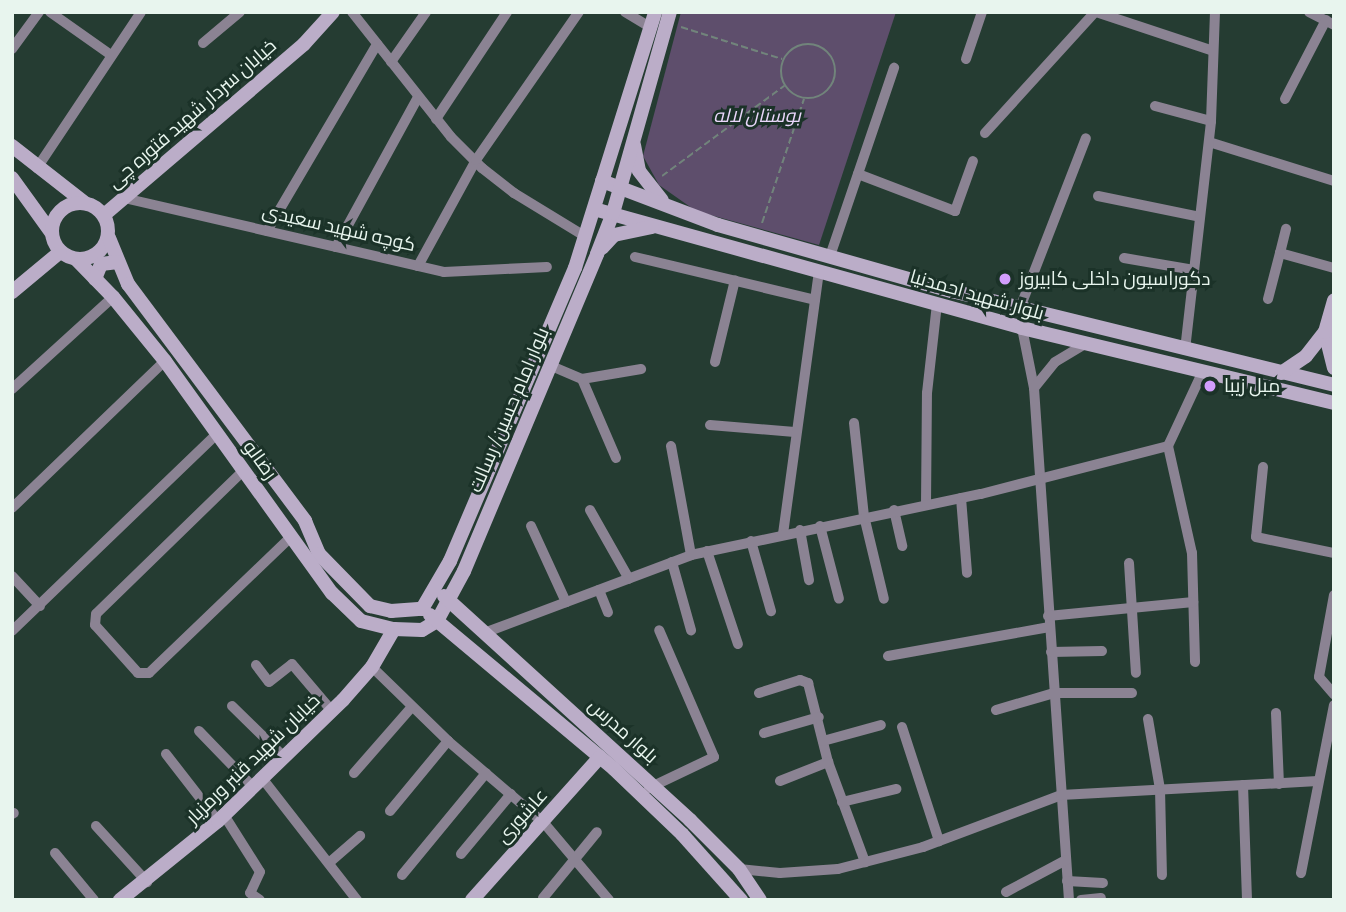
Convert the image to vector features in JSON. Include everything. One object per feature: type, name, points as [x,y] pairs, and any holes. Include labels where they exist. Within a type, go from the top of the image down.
[{"type":"main road","name":"خیابان سردار شهید فتوره چی","points":[[104,215],[304,44],[333,12]]},
{"type":"main road","name":"بلوار امام حسین/ رسالت","points":[[422,609],[435,590],[586,237],[655,12]]},
{"type":"main road","name":"بلوار امام حسین/ رسالت","points":[[437,621],[450,601],[613,213],[668,17]]},
{"type":"main road","points":[[634,142],[639,171],[666,203]]},
{"type":"main road","points":[[12,146],[37,168],[104,215],[108,238],[97,254],[77,260],[60,252],[51,232],[12,178]]},
{"type":"main road","name":"بلوار شهید احمدنیا","points":[[602,181],[757,236],[830,257],[1185,351],[1334,385]]},
{"type":"main road","points":[[51,232],[61,210],[85,203]]},
{"type":"main road","name":"بلوار شهید احمدنیا","points":[[594,209],[1022,328],[1334,403]]},
{"type":"main road","points":[[597,254],[614,236],[661,227]]},
{"type":"main road","name":"رضالو","points":[[108,238],[128,284],[305,521],[318,554],[350,590],[370,606],[391,611],[422,609]]},
{"type":"main road","points":[[12,292],[60,252]]},
{"type":"main road","name":"رضالو","points":[[77,260],[113,297],[165,361],[332,593],[361,621],[394,629],[422,630],[437,621]]},
{"type":"main road","points":[[95,278],[101,264],[118,262]]},
{"type":"main road","points":[[1281,373],[1306,356],[1325,332],[1334,300]]},
{"type":"main road","points":[[1325,332],[1334,368]]},
{"type":"main road","name":"بلوار مدرس","points":[[435,590],[653,784],[739,869],[760,900]]},
{"type":"main road","name":"بلوار مدرس","points":[[422,609],[600,757],[641,795],[741,900]]},
{"type":"main road","name":"خیابان شهید قنبر ورمزیار","points":[[120,900],[147,882],[221,818],[332,710],[372,667],[394,629]]},
{"type":"main road","name":"عاشوری","points":[[472,900],[544,823],[600,757]]},
{"type":"street","points":[[12,49],[39,12]]},
{"type":"street","points":[[50,12],[111,55]]},
{"type":"street","points":[[37,168],[141,12]]},
{"type":"street","points":[[203,43],[240,12]]},
{"type":"street","points":[[352,12],[436,119],[476,160],[514,193],[586,237]]},
{"type":"street","points":[[391,62],[426,12]]},
{"type":"street","points":[[436,119],[507,12]]},
{"type":"street","points":[[418,266],[476,160],[579,12]]},
{"type":"street","points":[[625,12],[650,27]]},
{"type":"street","points":[[966,59],[982,12]]},
{"type":"street","points":[[985,133],[1096,12],[1213,51]]},
{"type":"street","points":[[1185,351],[1212,121],[1215,12]]},
{"type":"street","points":[[1285,99],[1330,22],[1309,12]]},
{"type":"street","points":[[267,231],[377,44]]},
{"type":"street","points":[[830,257],[894,68]]},
{"type":"street","points":[[336,247],[418,97]]},
{"type":"street","points":[[1156,106],[1212,121]]},
{"type":"street","points":[[1020,308],[1086,138]]},
{"type":"street","points":[[1209,142],[1334,181]]},
{"type":"street","points":[[858,174],[955,211],[973,161]]},
{"type":"street","points":[[1098,196],[1200,217]]},
{"type":"street","name":"کوچه شهید سعیدی","points":[[124,198],[444,272],[547,267]]},
{"type":"street","points":[[1268,299],[1286,229]]},
{"type":"street","points":[[1280,253],[1334,268]]},
{"type":"street","points":[[635,257],[815,300]]},
{"type":"street","points":[[1124,258],[1194,270]]},
{"type":"street","points":[[783,534],[819,270]]},
{"type":"street","points":[[715,362],[735,280]]},
{"type":"street","points":[[12,389],[113,297]]},
{"type":"street","points":[[926,504],[928,393],[937,304]]},
{"type":"street","points":[[1022,328],[1034,388],[1038,481],[1069,900]]},
{"type":"street","points":[[1034,388],[1055,362],[1085,344]]},
{"type":"street","points":[[12,509],[165,361]]},
{"type":"street","points":[[549,365],[582,379],[641,369]]},
{"type":"street","points":[[1195,662],[1192,552],[1168,446],[1202,373]]},
{"type":"street","points":[[582,379],[616,458]]},
{"type":"street","points":[[854,423],[864,516],[884,599]]},
{"type":"street","points":[[710,425],[795,432]]},
{"type":"street","points":[[12,631],[218,434]]},
{"type":"street","points":[[671,446],[691,555]]},
{"type":"street","points":[[484,633],[691,555],[1038,481],[1168,446]]},
{"type":"street","points":[[1263,467],[1256,537],[1334,553]]},
{"type":"street","points":[[244,470],[93,620],[144,675],[291,537]]},
{"type":"street","points":[[961,498],[967,573]]},
{"type":"street","points":[[590,510],[629,579]]},
{"type":"street","points":[[894,510],[902,546]]},
{"type":"street","points":[[531,526],[566,602]]},
{"type":"street","points":[[820,526],[839,599]]},
{"type":"street","points":[[800,530],[809,580]]},
{"type":"street","points":[[751,541],[771,611]]},
{"type":"street","points":[[707,551],[738,644]]},
{"type":"street","points":[[672,562],[691,630]]},
{"type":"street","points":[[1129,564],[1136,673]]},
{"type":"street","points":[[12,576],[40,606]]},
{"type":"street","points":[[599,590],[608,612]]},
{"type":"street","points":[[1334,595],[1319,677],[1334,694]]},
{"type":"street","points":[[888,656],[1048,622],[1193,602]]},
{"type":"street","points":[[641,795],[653,784],[714,757],[659,630]]},
{"type":"street","points":[[1051,652],[1102,651]]},
{"type":"street","points":[[256,665],[270,682],[292,664],[332,710]]},
{"type":"street","points":[[372,667],[411,708],[544,823],[578,858],[607,899]]},
{"type":"street","points":[[759,693],[805,681],[819,718],[828,762],[865,862]]},
{"type":"street","points":[[996,710],[1054,693],[1132,693]]},
{"type":"street","points":[[1301,873],[1334,705]]},
{"type":"street","points":[[232,706],[284,757]]},
{"type":"street","points":[[354,774],[411,708]]},
{"type":"street","points":[[1276,713],[1279,784]]},
{"type":"street","points":[[764,733],[819,718]]},
{"type":"street","points":[[1148,719],[1160,789],[1162,875]]},
{"type":"street","points":[[822,741],[881,725]]},
{"type":"street","points":[[902,727],[939,841]]},
{"type":"street","points":[[199,730],[258,783],[330,862],[357,900]]},
{"type":"street","points":[[390,811],[448,741]]},
{"type":"street","points":[[166,754],[221,818],[260,872],[250,893],[260,900]]},
{"type":"street","points":[[780,781],[828,762]]},
{"type":"street","points":[[402,875],[486,773]]},
{"type":"street","points":[[739,869],[780,873],[838,869],[939,841],[1062,795],[1318,781]]},
{"type":"street","points":[[1243,785],[1247,900]]},
{"type":"street","points":[[842,802],[896,789]]},
{"type":"street","points":[[461,855],[511,794]]},
{"type":"street","points":[[96,827],[147,882]]},
{"type":"street","points":[[543,898],[597,832]]},
{"type":"street","points":[[330,862],[360,836]]},
{"type":"street","points":[[55,853],[94,900]]},
{"type":"street","points":[[1006,892],[1066,860]]},
{"type":"street","points":[[1068,881],[1103,883]]},
{"type":"street","points":[[1081,900],[1101,898]]},
{"type":"path","points":[[668,17],[783,59]]},
{"type":"path","points":[[757,236],[804,98],[829,88],[835,72],[830,54],[806,43],[790,50],[783,59],[780,74],[785,86],[804,98]]},
{"type":"path","points":[[649,186],[785,86]]},
{"type":"green space","name":"بوستان لاله","points":[[681,12],[896,12],[819,245],[696,211],[659,185],[643,156]]},
{"type":"place","name":"دکوراسیون داخلی کابیروز","points":[[1005,279]]},
{"type":"place","name":"مبل زیبا","points":[[1210,386]]}]
